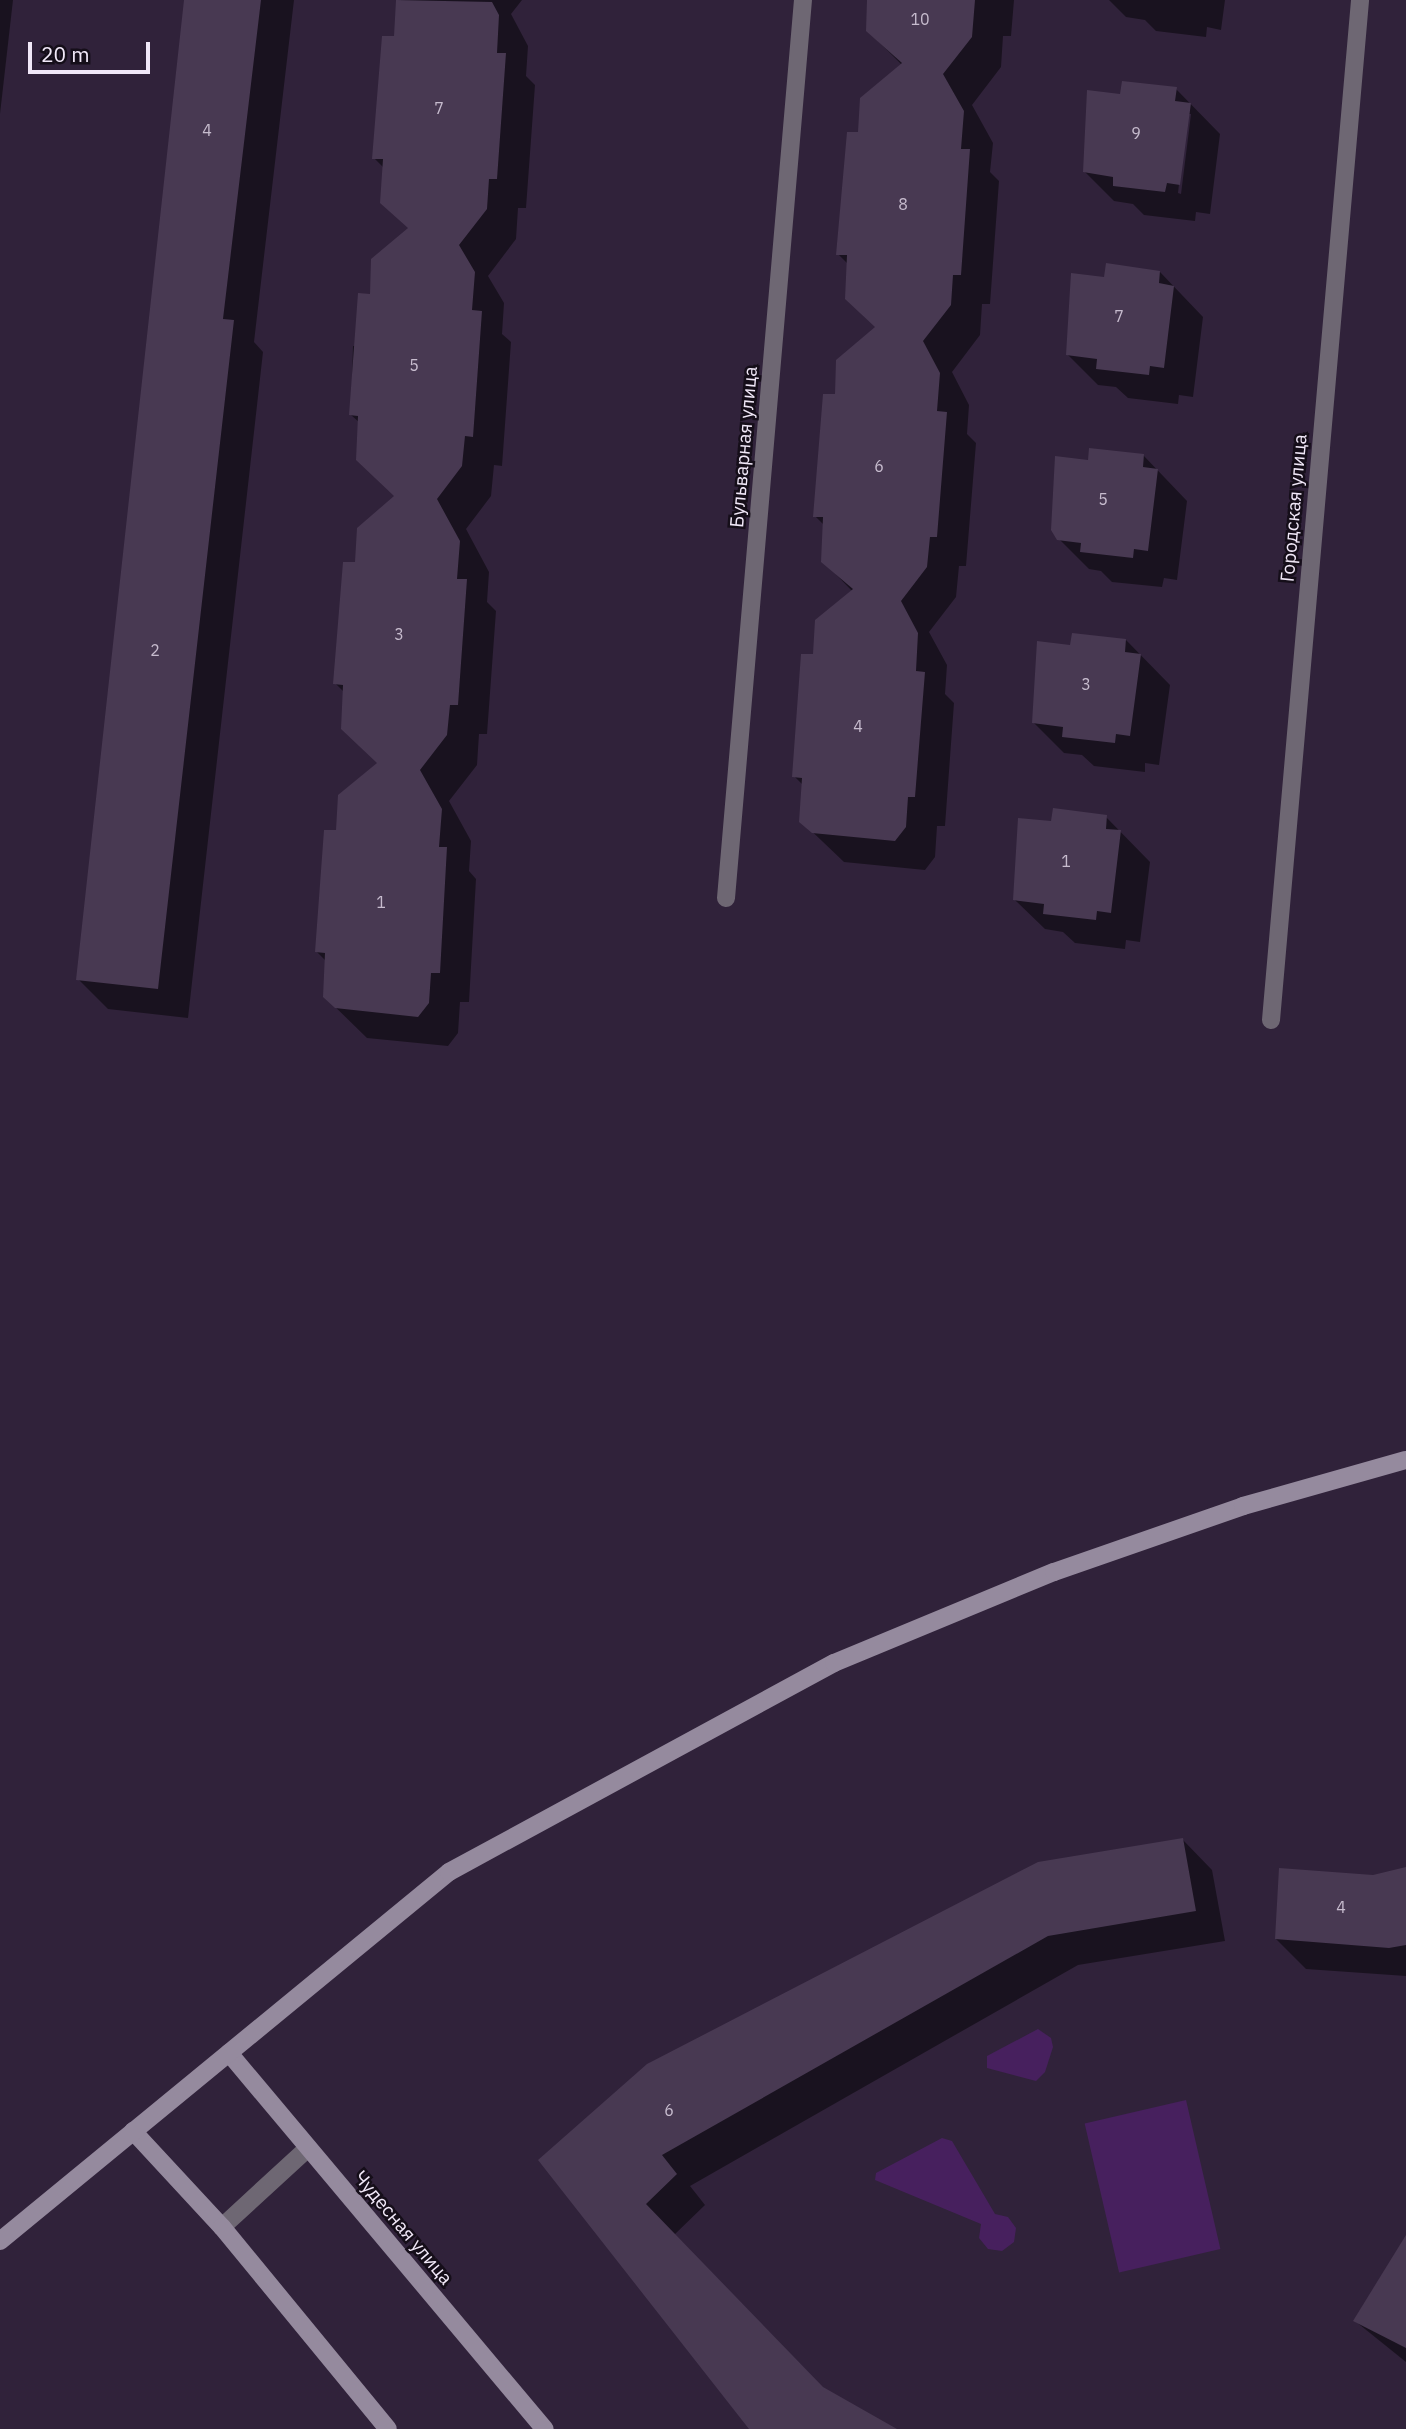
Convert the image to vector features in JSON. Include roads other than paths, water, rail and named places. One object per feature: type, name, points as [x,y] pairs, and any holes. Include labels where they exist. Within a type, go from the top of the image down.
[{"type":"street","name":"Бульварная улица","points":[[726,898],[803,0]]},
{"type":"street","name":"Городская улица","points":[[1270,1020],[1360,0]]},
{"type":"street","points":[[0,2241],[449,1872],[834,1663],[1054,1572],[1243,1506],[1406,1460]]},
{"type":"street","name":"Чудесная улица","points":[[229,2053],[544,2429]]},
{"type":"street","points":[[133,2132],[222,2227],[388,2429]]},
{"type":"street","points":[[222,2227],[308,2148]]}]
